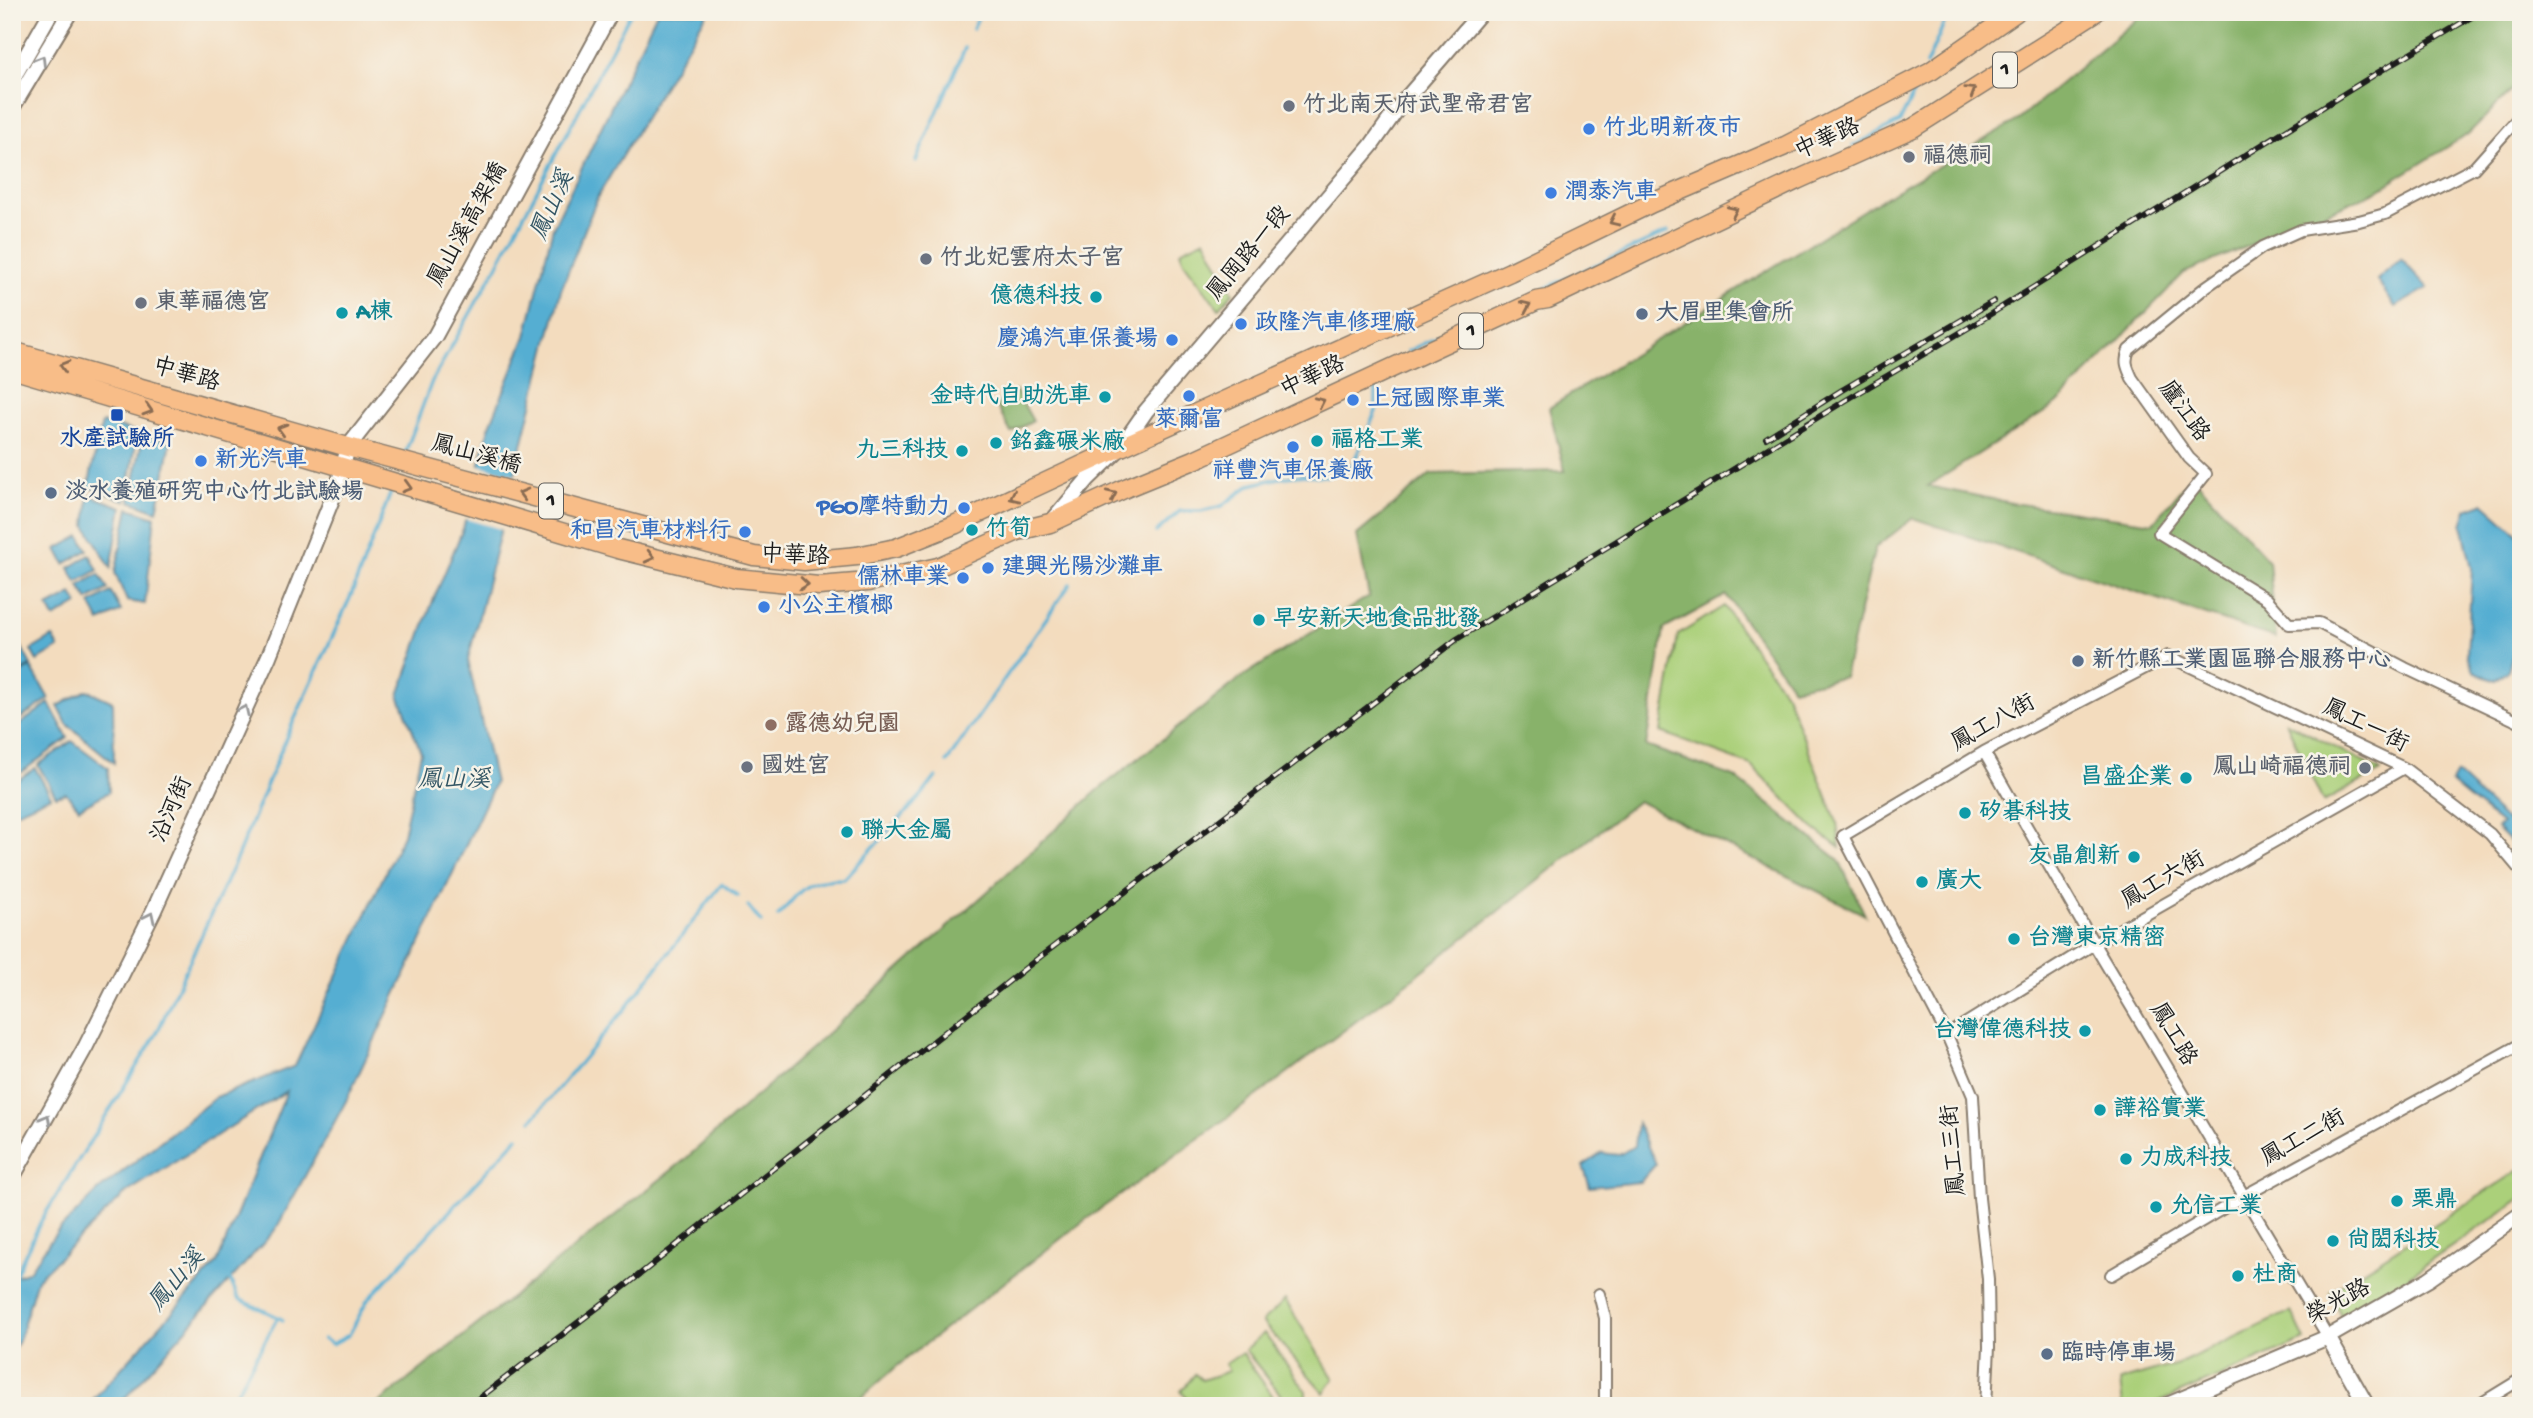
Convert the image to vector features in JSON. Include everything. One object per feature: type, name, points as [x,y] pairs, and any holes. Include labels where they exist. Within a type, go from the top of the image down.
[{"type":"main road","name":"中華路","points":[[754,556],[804,561],[857,556],[896,548],[954,526],[1121,447],[1510,272],[1652,203],[1785,146],[1931,71],[2016,12]]},
{"type":"main road","name":"中華路","points":[[12,369],[618,549],[736,578],[819,586],[867,582],[938,567],[1018,531],[1050,523],[1194,460],[1536,301],[1548,299],[1797,180],[1913,128],[2096,12]]},
{"type":"main road","name":"中華路","points":[[12,351],[348,447]]},
{"type":"main road","name":"鳳山溪橋","points":[[348,447],[754,556]]},
{"type":"street","points":[[12,80],[51,12]]},
{"type":"street","points":[[12,108],[70,12]]},
{"type":"street","name":"鳳山溪高架橋","points":[[348,447],[435,336],[611,12]]},
{"type":"street","name":"鳳岡路一段","points":[[1050,523],[1088,479],[1121,447],[1146,411],[1371,146],[1398,108],[1480,12]]},
{"type":"street","name":"廬江路","points":[[2521,115],[2474,168],[2385,214],[2360,222],[2301,230],[2263,247],[2197,294],[2129,350],[2126,357],[2126,365],[2133,378],[2189,458],[2206,474],[2159,533],[2267,599],[2289,624],[2319,623],[2405,668],[2521,723]]},
{"type":"street","name":"沿河街","points":[[12,1178],[86,1046],[154,910],[269,656],[339,482],[348,447]]},
{"type":"street","name":"鳳工八街","points":[[1843,836],[1984,752],[2168,656]]},
{"type":"street","name":"鳳工一街","points":[[2168,656],[2404,768],[2490,834],[2521,871]]},
{"type":"street","name":"鳳工路","points":[[1984,752],[2094,944],[2328,1337]]},
{"type":"street","name":"鳳工六街","points":[[1947,1035],[2094,944],[2404,768]]},
{"type":"street","name":"鳳工三街","points":[[1843,836],[1947,1035],[1973,1096],[1979,1198],[1988,1279],[1986,1406]]},
{"type":"street","name":"鳳工二街","points":[[2111,1275],[2244,1196],[2521,1044]]},
{"type":"street","name":"榮光路","points":[[2165,1406],[2328,1337],[2430,1279],[2521,1214]]},
{"type":"street","points":[[1599,1294],[1605,1318],[1605,1406]]},
{"type":"street","points":[[2328,1337],[2367,1406]]},
{"type":"street","points":[[2477,1406],[2521,1379]]},
{"type":"green space","points":[[2145,12],[2521,12],[2521,81],[2468,134],[2375,192],[2184,273],[2057,404],[1928,486],[2012,503],[2153,523],[2192,476],[2269,561],[2276,638],[1913,518],[1875,548],[1844,677],[1793,688],[1726,595],[1664,629],[1646,746],[1734,777],[1839,860],[1865,915],[1638,801],[1407,983],[1081,1223],[896,1367],[852,1406],[375,1406],[682,1162],[1097,791],[1242,677],[1369,596],[1357,535],[1431,474],[1565,471],[1549,408],[1870,206],[2018,120]]},
{"type":"green space","points":[[1205,239],[1233,293],[1219,309],[1184,262],[1180,251]]},
{"type":"green space","points":[[1016,391],[1033,421],[1011,433],[996,404]]},
{"type":"green space","points":[[1724,606],[1786,694],[1837,822],[1840,848],[1812,827],[1751,765],[1661,732],[1678,635]]},
{"type":"green space","points":[[2286,722],[2381,771],[2323,802]]},
{"type":"green space","points":[[2521,1169],[2521,1199],[2343,1321],[2330,1292]]},
{"type":"green space","points":[[1285,1300],[1334,1379],[1324,1393],[1262,1322]]},
{"type":"green space","points":[[2291,1311],[2305,1340],[2150,1406],[2123,1406],[2120,1381],[2178,1364]]},
{"type":"green space","points":[[1264,1333],[1306,1391],[1306,1406],[1290,1406],[1245,1350]]},
{"type":"green space","points":[[1242,1353],[1280,1406],[1193,1406],[1181,1391],[1195,1374],[1202,1380],[1229,1371],[1225,1364]]},
{"type":"water","name":"鳳山溪","points":[[657,12],[708,12],[598,196],[561,290],[468,660],[495,783],[346,1101],[276,1229],[118,1406],[87,1406],[217,1263],[287,1091],[126,1193],[37,1279],[18,1343],[12,1350],[12,1278],[29,1271],[56,1233],[98,1191],[216,1097],[295,1066],[403,835],[421,752],[399,695],[432,603],[463,529],[489,428],[526,336],[553,227]]},
{"type":"water","points":[[2401,259],[2428,288],[2395,307],[2377,280]]},
{"type":"water","points":[[102,423],[138,432],[126,501],[88,487]]},
{"type":"water","points":[[143,435],[171,442],[157,511],[130,501]]},
{"type":"water","points":[[89,495],[122,507],[111,568],[86,526]]},
{"type":"water","points":[[2483,503],[2521,537],[2521,627],[2508,670],[2495,681],[2474,671],[2467,655],[2472,568],[2462,525],[2467,509]]},
{"type":"water","points":[[129,508],[155,517],[145,604],[127,601],[115,573]]},
{"type":"water","points":[[80,536],[88,550],[65,564],[57,549]]},
{"type":"water","points":[[90,555],[98,570],[77,582],[69,568]]},
{"type":"water","points":[[99,574],[108,589],[88,600],[79,586]]},
{"type":"water","points":[[111,592],[121,611],[100,622],[90,604]]},
{"type":"water","points":[[72,594],[78,604],[54,618],[48,607]]},
{"type":"water","points":[[53,637],[59,648],[37,661],[31,650]]},
{"type":"water","points":[[20,644],[31,665],[12,676],[12,648]]},
{"type":"water","points":[[31,667],[49,699],[12,724],[12,678]]},
{"type":"water","points":[[87,690],[113,702],[114,763],[67,724],[58,706]]},
{"type":"water","points":[[49,703],[68,738],[12,779],[12,730]]},
{"type":"water","points":[[72,741],[108,768],[109,792],[79,808],[66,793],[56,796],[38,765]]},
{"type":"water","points":[[35,768],[51,796],[12,814],[12,784]]},
{"type":"water","points":[[2456,774],[2521,834],[2521,853],[2496,828],[2501,824],[2451,783]]},
{"type":"water","points":[[1637,1123],[1656,1164],[1640,1182],[1590,1187],[1583,1166],[1602,1153],[1619,1155],[1634,1146]]},
{"type":"pier","points":[[476,464],[518,476],[504,530],[462,518]]},
{"type":"waterway","points":[[404,456],[432,381],[497,266],[631,12]]},
{"type":"waterway","points":[[973,29],[980,12]]},
{"type":"waterway","points":[[1926,65],[1949,12]]},
{"type":"waterway","points":[[916,161],[965,48]]},
{"type":"waterway","points":[[1853,146],[1900,122],[1916,88]]},
{"type":"waterway","points":[[1535,293],[1668,232]]},
{"type":"waterway","points":[[1408,351],[1486,314]]},
{"type":"waterway","points":[[1156,532],[1180,511],[1201,511],[1222,506],[1250,485],[1301,475],[1327,476],[1341,472],[1353,464],[1376,411],[1376,381]]},
{"type":"waterway","points":[[12,1282],[41,1221],[156,1035],[350,598],[393,487]]},
{"type":"waterway","points":[[947,762],[1070,584]]},
{"type":"waterway","points":[[778,916],[812,883],[844,879],[936,777]]},
{"type":"waterway","points":[[532,1120],[625,1009],[722,884],[738,896]]},
{"type":"waterway","points":[[748,906],[761,922]]},
{"type":"waterway","points":[[323,1339],[332,1344],[349,1335],[367,1301],[518,1137]]},
{"type":"waterway","points":[[228,1276],[239,1299],[278,1317]]},
{"type":"waterway","points":[[229,1406],[278,1317],[283,1320]]},
{"type":"railway","points":[[469,1406],[610,1298],[1032,963],[1457,639],[2480,12]]},
{"type":"railway","points":[[1766,438],[1994,301]]},
{"type":"place","name":"竹北南天府武聖帝君宮","points":[[1289,106]]},
{"type":"place","name":"竹北明新夜市","points":[[1589,129]]},
{"type":"place","name":"福德祠","points":[[1909,157]]},
{"type":"place","name":"潤泰汽車","points":[[1551,193]]},
{"type":"place","name":"竹北妃雲府太子宮","points":[[926,259]]},
{"type":"place","name":"億德科技","points":[[1096,297]]},
{"type":"place","name":"東華福德宮","points":[[141,303]]},
{"type":"place","name":"A棟","points":[[342,313]]},
{"type":"place","name":"大眉里集會所","points":[[1642,314]]},
{"type":"place","name":"政隆汽車修理廠","points":[[1241,324]]},
{"type":"place","name":"慶鴻汽車保養場","points":[[1172,340]]},
{"type":"place","name":"萊爾富","points":[[1189,396]]},
{"type":"place","name":"金時代自助洗車","points":[[1105,397]]},
{"type":"place","name":"上冠國際車業","points":[[1353,400]]},
{"type":"place","name":"水產試驗所","points":[[117,415]]},
{"type":"place","name":"福格工業","points":[[1317,441]]},
{"type":"place","name":"銘鑫碾米廠","points":[[996,443]]},
{"type":"place","name":"祥豐汽車保養廠","points":[[1293,447]]},
{"type":"place","name":"九三科技","points":[[962,451]]},
{"type":"place","name":"新光汽車","points":[[201,461]]},
{"type":"place","name":"淡水養殖研究中心竹北試驗場","points":[[51,493]]},
{"type":"place","name":"PGO摩特動力","points":[[964,508]]},
{"type":"place","name":"竹筍","points":[[972,530]]},
{"type":"place","name":"和昌汽車材料行","points":[[745,532]]},
{"type":"place","name":"建興光陽沙灘車","points":[[988,568]]},
{"type":"place","name":"儒林車業","points":[[963,578]]},
{"type":"place","name":"小公主檳榔","points":[[764,607]]},
{"type":"place","name":"早安新天地食品批發","points":[[1259,620]]},
{"type":"place","name":"新竹縣工業園區聯合服務中心","points":[[2078,661]]},
{"type":"place","name":"露德幼兒園","points":[[771,725]]},
{"type":"place","name":"國姓宫","points":[[747,767]]},
{"type":"place","name":"鳳山崎福德祠","points":[[2365,768]]},
{"type":"place","name":"昌盛企業","points":[[2186,778]]},
{"type":"place","name":"矽碁科技","points":[[1965,813]]},
{"type":"place","name":"聯大金屬","points":[[847,832]]},
{"type":"place","name":"友晶創新","points":[[2134,857]]},
{"type":"place","name":"廣大","points":[[1922,882]]},
{"type":"place","name":"台灣東京精密","points":[[2014,939]]},
{"type":"place","name":"台灣偉德科技","points":[[2085,1031]]},
{"type":"place","name":"譁裕實業","points":[[2100,1110]]},
{"type":"place","name":"力成科技","points":[[2126,1159]]},
{"type":"place","name":"栗鼎","points":[[2397,1201]]},
{"type":"place","name":"允信工業","points":[[2156,1207]]},
{"type":"place","name":"尚閎科技","points":[[2333,1241]]},
{"type":"place","name":"杜商","points":[[2238,1276]]},
{"type":"place","name":"臨時停車場","points":[[2047,1354]]}]
